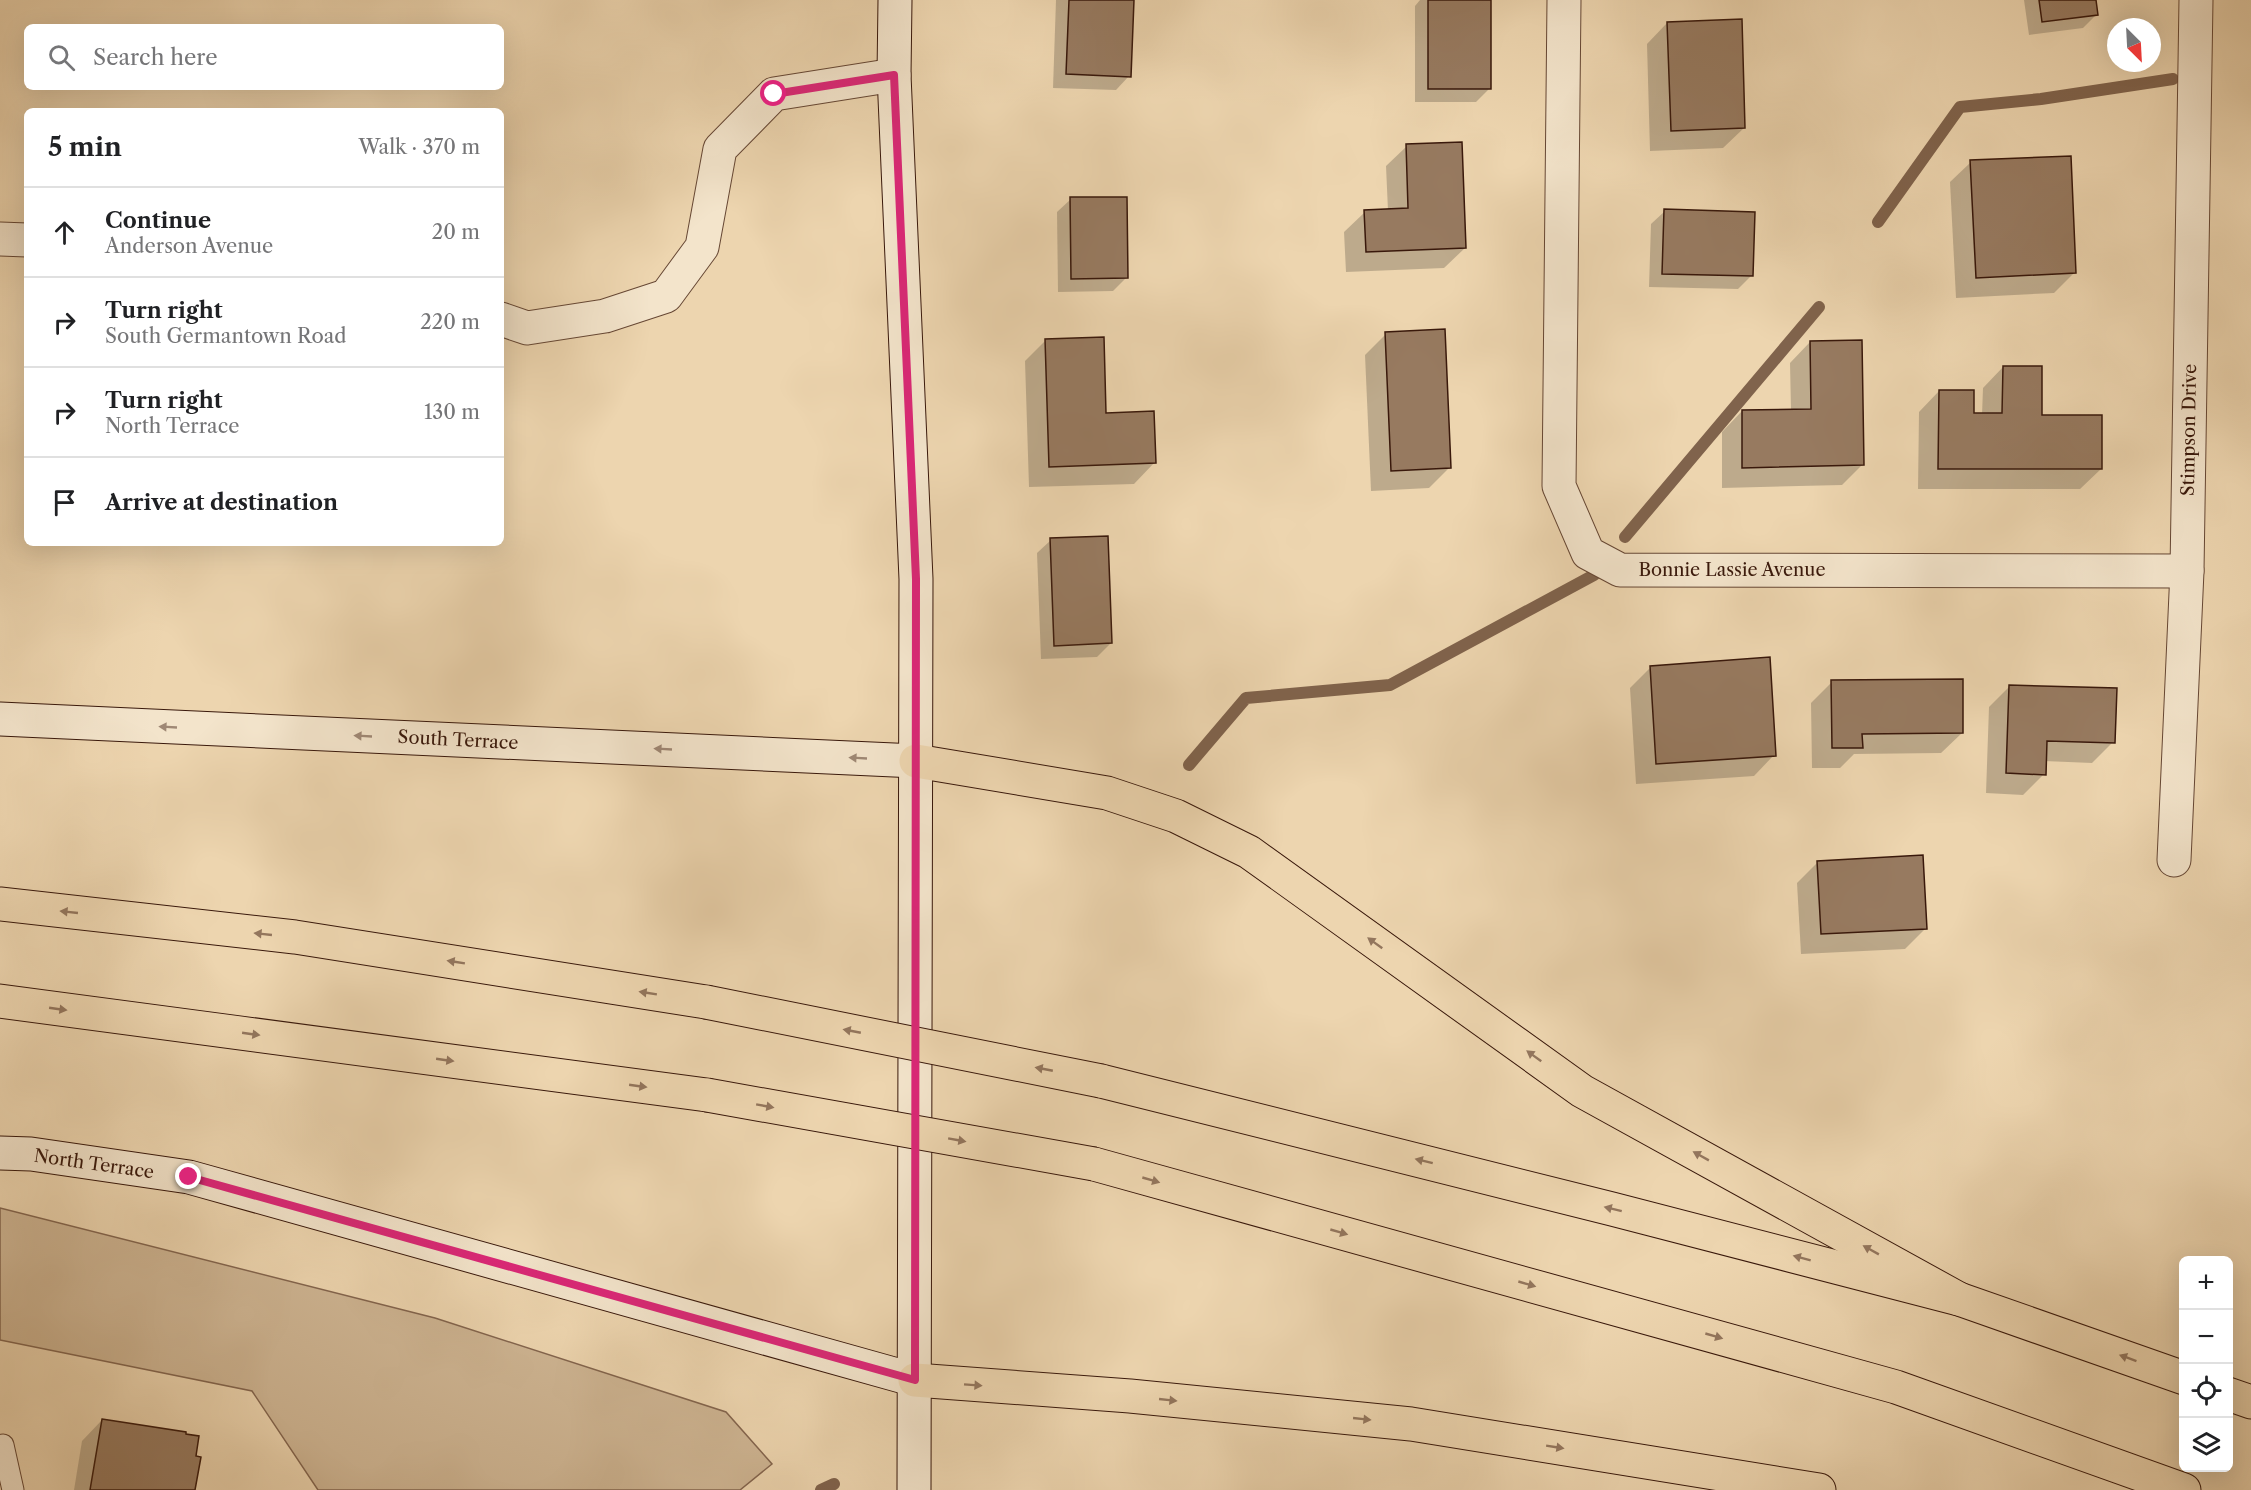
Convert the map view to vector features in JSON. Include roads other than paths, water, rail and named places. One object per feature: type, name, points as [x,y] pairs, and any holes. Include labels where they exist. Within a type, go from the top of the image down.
[{"type":"highway","points":[[916,760],[1107,793],[1176,816],[1249,852],[1582,1091],[1959,1299]]},
{"type":"highway","points":[[0,904],[295,937],[706,1002],[1101,1081],[1959,1299],[2179,1376]]},
{"type":"highway","points":[[0,1001],[707,1095],[1094,1164],[1896,1387],[2184,1490]]},
{"type":"highway","points":[[915,1380],[1130,1396],[1411,1424],[1819,1490]]},
{"type":"highway","points":[[2233,1395],[2251,1402]]},
{"type":"street","points":[[895,0],[894,75],[916,579],[914,1490]]},
{"type":"street","name":"Bonnie Lassie Avenue","points":[[1564,0],[1559,486],[1588,553],[1620,570],[2187,571]]},
{"type":"street","name":"Stimpson Drive","points":[[2174,860],[2187,571],[2196,0]]},
{"type":"street","points":[[504,320],[527,328],[605,316],[666,296],[702,247],[720,149],[774,94],[894,75]]},
{"type":"street","points":[[0,238],[24,240]]},
{"type":"street","name":"South Terrace","points":[[0,719],[916,760]]},
{"type":"street","name":"North Terrace","points":[[0,1153],[31,1154],[189,1177],[915,1380]]},
{"type":"lane","points":[[3,1445],[13,1490]]},
{"type":"waterway","points":[[1878,222],[1960,107],[2041,99],[2173,79]]},
{"type":"waterway","points":[[1625,537],[1819,307]]},
{"type":"waterway","points":[[1189,765],[1246,698],[1390,685],[1594,575]]},
{"type":"waterway","points":[[821,1490],[834,1484]]}]
